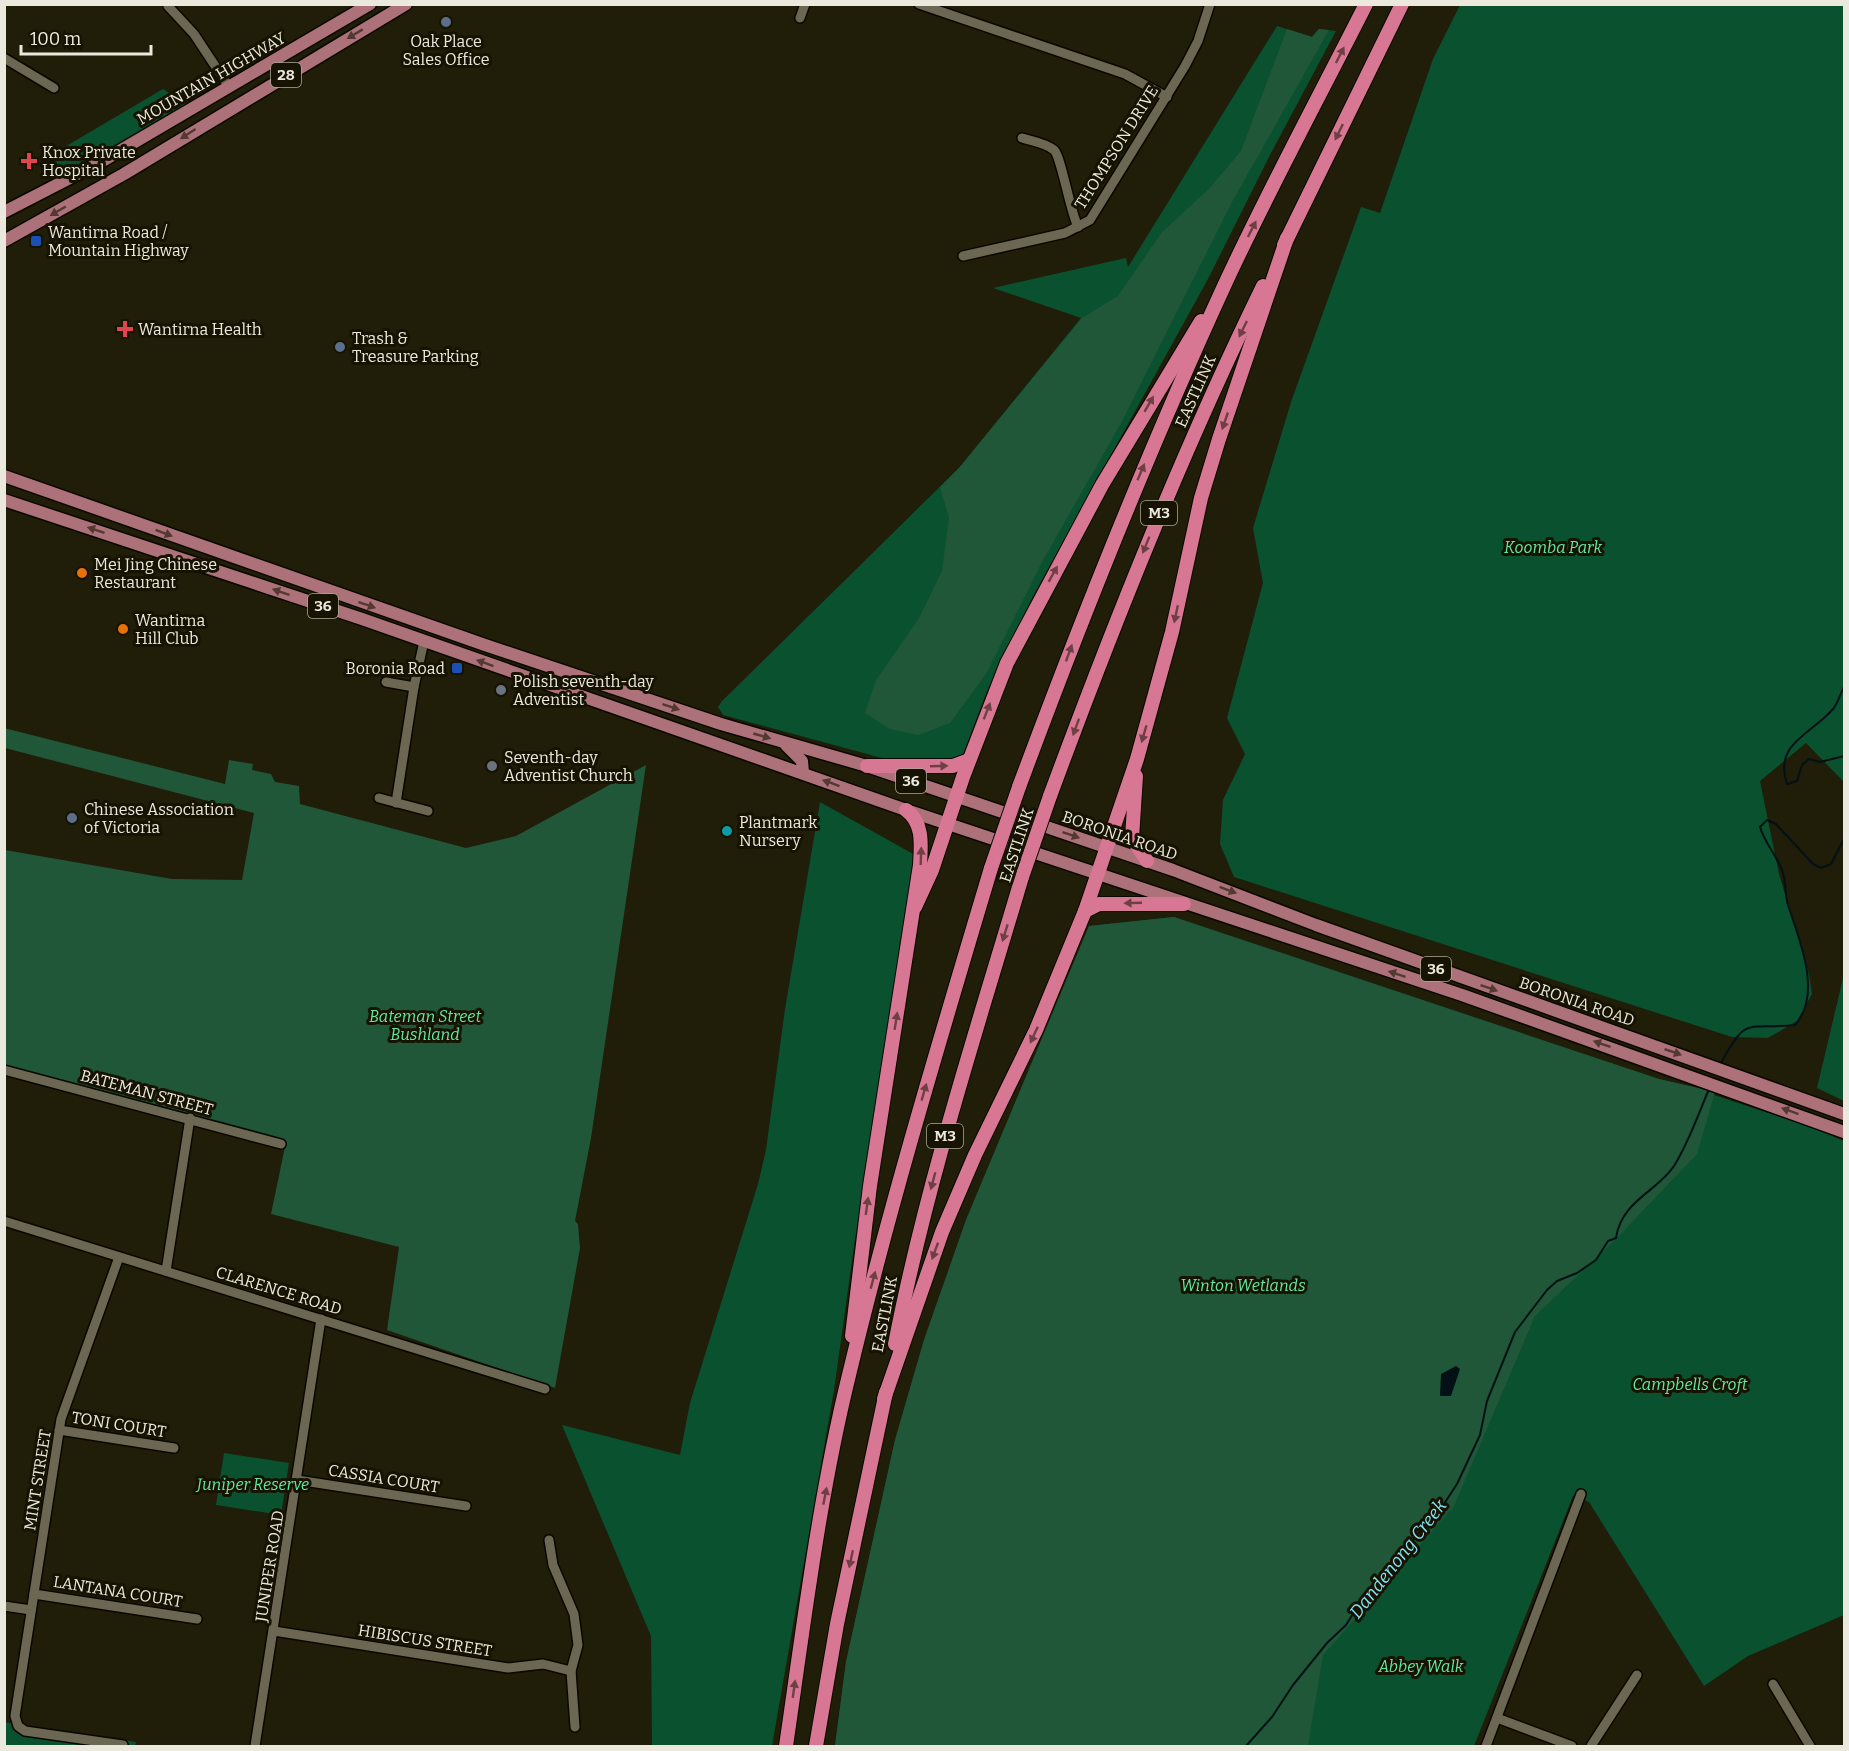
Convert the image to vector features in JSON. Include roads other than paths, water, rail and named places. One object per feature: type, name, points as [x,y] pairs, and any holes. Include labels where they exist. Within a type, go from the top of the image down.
[{"type":"highway","name":"EASTLINK","points":[[786,1746],[810,1574],[848,1377],[904,1163],[992,868],[1019,787],[1115,535],[1226,282],[1366,4]]},
{"type":"highway","name":"EASTLINK","points":[[816,1746],[837,1624],[908,1274],[944,1136],[1022,877],[1050,796],[1158,516],[1219,376],[1402,4]]},
{"type":"highway","points":[[884,1399],[942,1232],[975,1155],[1036,1030],[1097,875],[1137,759],[1172,632],[1207,478],[1287,238]]},
{"type":"highway","points":[[915,907],[932,870],[969,760],[1007,663],[1038,601],[1155,393],[1226,282]]},
{"type":"highway","points":[[1137,759],[1132,838],[1147,861]]},
{"type":"highway","points":[[867,766],[953,766],[969,760]]},
{"type":"highway","points":[[848,1377],[870,1186],[915,907],[921,833],[916,820],[906,810]]},
{"type":"highway","points":[[1084,910],[1099,904],[1184,904]]},
{"type":"main road","name":"MOUNTAIN HIGHWAY","points":[[4,212],[99,163],[370,4]]},
{"type":"main road","name":"28","points":[[4,241],[124,174],[406,4]]},
{"type":"main road","name":"BORONIA ROAD","points":[[4,476],[315,588],[706,719],[867,766],[1147,861],[1468,980],[1845,1114]]},
{"type":"main road","name":"BORONIA ROAD","points":[[4,500],[424,641],[581,698],[1097,875],[1462,995],[1845,1132]]},
{"type":"main road","points":[[122,539],[130,520]]},
{"type":"main road","points":[[578,676],[581,698]]},
{"type":"main road","points":[[699,737],[706,719]]},
{"type":"main road","points":[[783,742],[802,761],[802,773]]},
{"type":"main road","points":[[1462,995],[1468,980]]},
{"type":"street","points":[[800,18],[805,4]]},
{"type":"street","points":[[919,4],[1125,74],[1167,97]]},
{"type":"street","name":"THOMPSON DRIVE","points":[[963,256],[1078,227],[1098,210],[1196,46],[1210,4]]},
{"type":"street","points":[[166,5],[194,34],[230,87]]},
{"type":"street","points":[[4,58],[54,88]]},
{"type":"street","points":[[1022,138],[1048,146],[1059,155],[1071,210],[1078,227]]},
{"type":"street","points":[[396,803],[414,687],[424,641]]},
{"type":"street","points":[[386,682],[414,687]]},
{"type":"street","points":[[379,798],[428,811]]},
{"type":"street","name":"BATEMAN STREET","points":[[4,1070],[281,1144]]},
{"type":"street","points":[[166,1271],[190,1118]]},
{"type":"street","name":"CLARENCE ROAD","points":[[4,1221],[545,1389]]},
{"type":"street","name":"MINT STREET","points":[[119,1257],[59,1430],[15,1716],[18,1726],[25,1731],[123,1745]]},
{"type":"street","name":"JUNIPER ROAD","points":[[255,1746],[321,1319]]},
{"type":"street","name":"TONI COURT","points":[[59,1430],[174,1448]]},
{"type":"street","name":"CASSIA COURT","points":[[297,1480],[466,1506]]},
{"type":"street","points":[[1486,1746],[1581,1494]]},
{"type":"street","points":[[549,1540],[553,1565],[574,1614],[578,1645],[572,1671],[575,1727]]},
{"type":"street","name":"LANTANA COURT","points":[[34,1594],[197,1618]]},
{"type":"street","points":[[4,1606],[32,1610]]},
{"type":"street","name":"HIBISCUS STREET","points":[[274,1631],[508,1668],[543,1664],[572,1671]]},
{"type":"street","points":[[1591,1746],[1637,1675]]},
{"type":"street","points":[[1773,1684],[1810,1746]]},
{"type":"street","points":[[1497,1718],[1572,1746]]},
{"type":"waterway","name":"Dandenong Creek","points":[[1844,687],[1833,709],[1797,740],[1790,749],[1785,758],[1784,770],[1787,784],[1797,781],[1802,765],[1809,759],[1820,762],[1844,756]]},
{"type":"waterway","name":"Dandenong Creek","points":[[1720,1065],[1736,1038],[1743,1031],[1757,1026],[1795,1025],[1803,1012],[1807,998],[1806,966],[1787,901],[1783,873],[1760,827],[1767,820],[1776,824],[1813,864],[1821,868],[1831,864],[1844,839]]},
{"type":"waterway","name":"Dandenong Creek","points":[[1246,1746],[1272,1717],[1293,1685],[1327,1643],[1346,1625],[1368,1590],[1442,1507],[1457,1484],[1480,1435],[1487,1401],[1515,1332],[1547,1290],[1557,1281],[1577,1273],[1596,1260],[1608,1241],[1616,1238],[1619,1225],[1632,1206],[1667,1175],[1684,1148],[1709,1089]]},
{"type":"place","name":"Oak Place Sales Office","points":[[446,22]]},
{"type":"place","name":"Knox Private Hospital","points":[[29,161]]},
{"type":"place","name":"Wantirna Road / Mountain Highway","points":[[36,241]]},
{"type":"place","name":"Wantirna Health","points":[[125,329]]},
{"type":"place","name":"Trash & Treasure Parking","points":[[340,347]]},
{"type":"place","name":"Mei Jing Chinese Restaurant","points":[[82,573]]},
{"type":"place","name":"Wantirna Hill Club","points":[[123,629]]},
{"type":"place","name":"Boronia Road","points":[[457,668]]},
{"type":"place","name":"Polish seventh-day Adventist","points":[[501,690]]},
{"type":"place","name":"Seventh-day Adventist Church","points":[[492,766]]},
{"type":"place","name":"Chinese Association of Victoria","points":[[72,818]]},
{"type":"place","name":"Plantmark Nursery","points":[[727,831]]},
{"type":"park label","name":"Koomba Park","points":[[1553,547]]},
{"type":"park label","name":"Bateman Street Bushland","points":[[425,1025]]},
{"type":"park label","name":"Winton Wetlands","points":[[1243,1285]]},
{"type":"park label","name":"Campbells Croft","points":[[1690,1384]]},
{"type":"park label","name":"Juniper Reserve","points":[[253,1484]]},
{"type":"park label","name":"Abbey Walk","points":[[1421,1666]]}]
